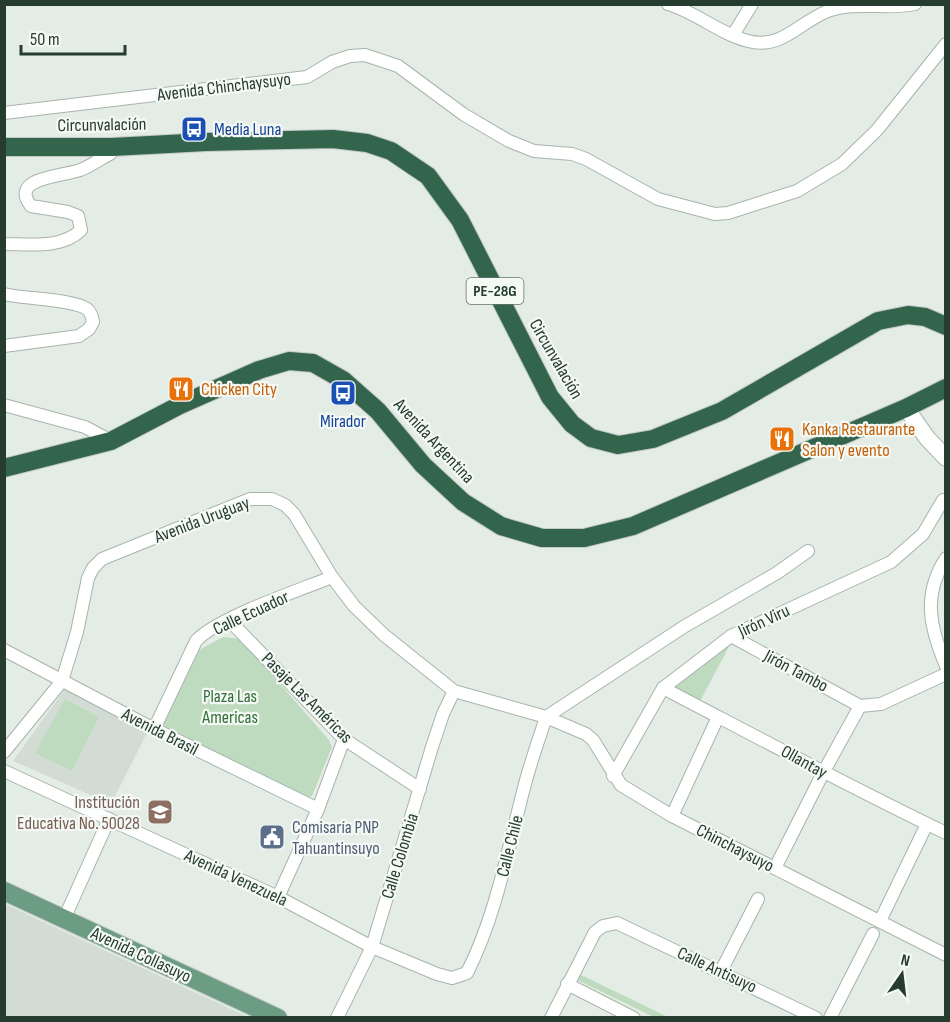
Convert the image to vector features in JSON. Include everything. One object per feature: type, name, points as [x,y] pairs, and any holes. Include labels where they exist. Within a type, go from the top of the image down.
[{"type":"highway","name":"Circunvalación","points":[[4,147],[112,147],[333,139],[367,142],[391,151],[428,176],[460,220],[550,398],[572,424],[591,438],[618,445],[653,439],[722,411],[878,321],[908,315],[925,317],[945,326]]},
{"type":"highway","name":"Avenida Argentina","points":[[4,468],[111,441],[180,405],[259,370],[289,360],[313,363],[343,380],[378,411],[423,465],[463,502],[501,526],[542,538],[584,538],[633,526],[906,408]]},
{"type":"highway","points":[[906,408],[945,388]]},
{"type":"main road","name":"Avenida Collasuyo","points":[[4,891],[278,1017]]},
{"type":"street","points":[[668,4],[733,35],[748,41],[765,43],[779,40],[813,19],[835,9],[851,6],[915,4]]},
{"type":"street","points":[[742,20],[743,4]]},
{"type":"street","points":[[733,35],[752,4]]},
{"type":"street","name":"Avenida Chinchaysuyo","points":[[4,113],[307,77],[332,62],[350,56],[366,55],[398,66],[463,114],[509,141],[534,151],[572,154],[586,159],[658,199],[715,214],[728,213],[797,190],[842,164],[877,130],[945,44]]},
{"type":"street","points":[[4,244],[44,244],[73,238],[81,230],[78,216],[32,206],[26,200],[26,191],[31,184],[39,180],[80,170],[110,154],[112,147]]},
{"type":"street","points":[[4,294],[85,308],[91,314],[93,322],[89,329],[79,336],[4,346]]},
{"type":"street","points":[[4,405],[85,427],[111,441]]},
{"type":"street","points":[[906,408],[927,438],[945,458]]},
{"type":"street","name":"Avenida Uruguay","points":[[4,752],[62,681],[77,632],[88,578],[97,564],[102,559],[250,498],[272,499],[285,505],[294,514],[332,577],[354,606],[384,635],[454,691],[546,717]]},
{"type":"street","name":"Jirón Viru","points":[[614,776],[663,688],[731,636],[891,562],[923,534],[943,500]]},
{"type":"street","points":[[546,717],[685,626],[777,573],[808,551]]},
{"type":"street","points":[[945,558],[937,571],[931,595],[933,637],[945,666]]},
{"type":"street","name":"Calle Ecuador","points":[[154,729],[196,641],[229,620],[332,577]]},
{"type":"street","name":"Pasaje Las Américas","points":[[229,620],[344,739],[420,789]]},
{"type":"street","name":"Jirón Tambo","points":[[731,636],[860,706]]},
{"type":"street","name":"Avenida Brasil","points":[[4,650],[154,729],[318,809]]},
{"type":"street","points":[[775,868],[860,706],[881,704],[945,674]]},
{"type":"street","name":"Ollantay","points":[[663,688],[823,773],[945,833]]},
{"type":"street","name":"Calle Colombia","points":[[337,1017],[372,946],[443,714],[454,691]]},
{"type":"street","name":"Chinchaysuyo","points":[[546,717],[586,734],[593,740],[621,785],[672,816],[945,955]]},
{"type":"street","name":"Calle Chile","points":[[467,973],[490,919],[508,858],[525,782],[546,717]]},
{"type":"street","points":[[672,816],[718,717]]},
{"type":"street","points":[[278,897],[318,809],[344,739]]},
{"type":"street","name":"Avenida Venezuela","points":[[4,771],[278,897],[372,946],[437,974],[452,978],[467,973]]},
{"type":"street","points":[[64,919],[109,819]]},
{"type":"street","points":[[880,921],[927,824]]},
{"type":"street","points":[[720,971],[759,899]]},
{"type":"street","name":"Calle Antisuyo","points":[[567,984],[595,932],[603,926],[617,923],[816,1017]]},
{"type":"street","points":[[830,1017],[873,934]]},
{"type":"street","points":[[551,1017],[567,984],[634,1017]]},
{"type":"shaded area","points":[[65,689],[147,733],[111,804],[13,761]]},
{"type":"shaded area","points":[[5,904],[248,1017],[5,1017]]},
{"type":"green space","name":"Plaza Las Americas","points":[[223,637],[241,639],[329,740],[332,747],[312,796],[303,800],[165,733],[163,718],[199,650]]},
{"type":"green space","points":[[732,641],[699,703],[674,688],[674,684]]},
{"type":"green space","points":[[65,699],[99,717],[72,771],[35,753]]},
{"type":"green space","points":[[577,973],[668,1017],[654,1017],[575,979]]},
{"type":"place","name":"Media Luna","points":[[194,129]]},
{"type":"place","name":"Chicken City","points":[[181,389]]},
{"type":"place","name":"Mirador","points":[[343,393]]},
{"type":"place","name":"Kanka Restaurante Salon y evento","points":[[782,439]]},
{"type":"place","name":"Institución Educativa No. 50028","points":[[160,812]]},
{"type":"place","name":"Comisaría PNP Tahuantinsuyo","points":[[272,837]]}]
